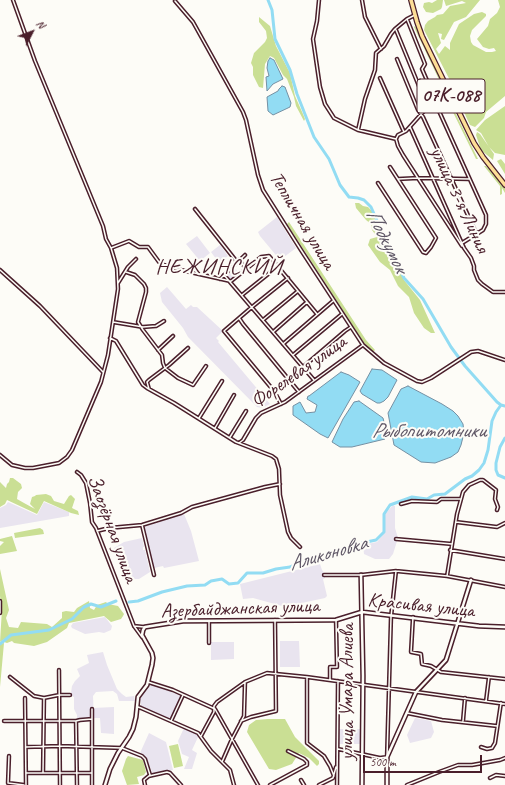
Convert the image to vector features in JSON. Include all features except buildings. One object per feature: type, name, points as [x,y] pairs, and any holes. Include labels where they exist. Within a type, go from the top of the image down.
[{"type":"main road","name":"07К-088","points":[[411,0],[422,36],[474,143],[483,158],[505,185]]},
{"type":"main road","name":"улица Умара Алиева","points":[[361,575],[363,685],[362,785]]},
{"type":"main road","points":[[387,785],[387,756],[416,692],[446,660],[471,580]]},
{"type":"main road","name":"Красивая улица","points":[[336,620],[362,612],[505,627]]},
{"type":"main road","name":"Азербайджанская улица","points":[[145,628],[180,621],[336,620]]},
{"type":"main road","points":[[105,785],[110,769],[133,729],[136,720],[138,697],[148,682],[153,657],[143,636],[142,632],[145,628]]},
{"type":"street","points":[[0,456],[12,465],[25,468],[54,464],[63,460],[72,450],[102,382],[113,322],[118,283],[117,268],[111,248],[106,239],[103,226],[35,61],[13,0]]},
{"type":"street","points":[[319,0],[317,21],[313,39],[321,93],[325,104],[334,118],[358,130],[396,139]]},
{"type":"street","points":[[362,0],[363,11],[381,49]]},
{"type":"street","name":"Тепличная улица","points":[[175,1],[193,22],[243,112],[258,175],[264,190],[363,345],[384,363],[417,381],[422,382],[431,378],[471,352],[475,351],[505,360]]},
{"type":"street","points":[[358,130],[365,99],[374,70],[375,55],[384,46],[391,34],[407,19],[415,15]]},
{"type":"street","points":[[407,19],[425,64],[422,69],[486,215],[486,224],[483,230],[462,243]]},
{"type":"street","points":[[395,30],[423,96],[429,105]]},
{"type":"street","points":[[397,59],[418,110],[477,235]]},
{"type":"street","points":[[380,78],[404,132]]},
{"type":"street","points":[[396,139],[435,100]]},
{"type":"street","name":"улица 3-я Линия","points":[[410,126],[464,248],[471,258],[474,270],[482,284],[493,292],[505,292]]},
{"type":"street","points":[[396,139],[403,154],[464,248]]},
{"type":"street","points":[[378,184],[425,253],[431,247],[436,238],[390,167]]},
{"type":"street","points":[[398,179],[469,179]]},
{"type":"street","points":[[195,209],[237,262]]},
{"type":"street","points":[[111,248],[129,242],[139,247],[148,247],[159,262],[164,265],[230,281]]},
{"type":"street","points":[[220,279],[245,255]]},
{"type":"street","points":[[230,281],[261,257],[269,256],[317,314]]},
{"type":"street","points":[[118,283],[136,259]]},
{"type":"street","points":[[239,260],[246,268]]},
{"type":"street","points":[[242,295],[277,267]]},
{"type":"street","points":[[0,270],[40,306],[103,372]]},
{"type":"street","points":[[126,272],[135,275],[146,288],[142,312],[138,319],[140,326],[163,357],[165,368],[178,378],[192,385],[206,366]]},
{"type":"street","points":[[224,275],[314,380]]},
{"type":"street","points":[[281,404],[274,391],[224,331],[288,278]]},
{"type":"street","points":[[263,320],[298,291]]},
{"type":"street","points":[[283,344],[334,300]]},
{"type":"street","points":[[273,332],[307,302]]},
{"type":"street","points":[[293,355],[342,314]]},
{"type":"street","points":[[239,318],[299,392]]},
{"type":"street","points":[[113,322],[140,326],[156,326],[164,321]]},
{"type":"street","points":[[303,367],[351,327]]},
{"type":"street","points":[[158,350],[173,336]]},
{"type":"street","points":[[110,338],[116,342],[143,385],[236,442],[276,459],[280,484],[280,495],[288,532],[291,538],[300,547]]},
{"type":"street","name":"Форелевая улица","points":[[239,443],[243,440],[256,418],[261,414],[281,404],[299,392],[363,345]]},
{"type":"street","points":[[149,389],[147,385],[149,380],[188,348]]},
{"type":"street","points":[[199,418],[222,381]]},
{"type":"street","points":[[215,428],[234,395]]},
{"type":"street","points":[[230,437],[246,411]]},
{"type":"street","name":"Заозёрная улица","points":[[77,472],[86,483],[92,522],[97,531],[134,626],[142,637],[143,636]]},
{"type":"street","points":[[447,576],[450,550],[460,499],[463,492],[469,486],[482,480],[496,490],[495,499],[498,507],[497,510]]},
{"type":"street","points":[[97,531],[142,525],[181,513],[192,507],[280,484]]},
{"type":"street","points":[[401,504],[412,501],[437,502],[441,499],[460,499]]},
{"type":"street","points":[[456,522],[497,527],[505,523]]},
{"type":"street","points":[[142,525],[154,576]]},
{"type":"street","points":[[396,539],[452,544]]},
{"type":"street","points":[[450,550],[505,559]]},
{"type":"street","points":[[338,749],[380,758],[387,756],[391,615],[396,571]]},
{"type":"street","points":[[324,575],[361,575],[396,571],[447,576],[505,587]]},
{"type":"street","points":[[0,602],[0,613]]},
{"type":"street","points":[[413,617],[411,652],[421,654],[422,664],[431,666],[437,670],[505,679]]},
{"type":"street","points":[[209,620],[209,643]]},
{"type":"street","points":[[241,721],[276,711],[275,620]]},
{"type":"street","points":[[330,680],[330,667],[337,667],[336,620]]},
{"type":"street","points":[[134,626],[145,628]]},
{"type":"street","points":[[59,670],[60,785]]},
{"type":"street","points":[[202,736],[215,709],[214,705],[221,698],[245,682],[267,674],[276,673],[505,704]]},
{"type":"street","points":[[306,677],[307,743],[324,756],[334,776]]},
{"type":"street","points":[[486,701],[489,677]]},
{"type":"street","points":[[10,678],[34,696],[44,698],[59,695],[70,695]]},
{"type":"street","points":[[337,785],[338,681]]},
{"type":"street","points":[[148,682],[215,709],[258,785]]},
{"type":"street","points":[[222,762],[245,710],[245,682]]},
{"type":"street","points":[[171,721],[183,695]]},
{"type":"street","points":[[9,756],[8,783],[25,785],[25,698]]},
{"type":"street","points":[[43,773],[44,698]]},
{"type":"street","points":[[462,721],[465,698]]},
{"type":"street","points":[[481,747],[487,749],[492,748],[496,744],[501,703]]},
{"type":"street","points":[[138,707],[202,736],[212,751],[230,770],[234,785]]},
{"type":"street","points":[[92,709],[92,785]]},
{"type":"street","points":[[407,713],[442,720],[498,726]]},
{"type":"street","points":[[4,721],[76,722],[80,720],[92,719]]},
{"type":"street","points":[[76,722],[77,785]]},
{"type":"street","points":[[26,747],[60,746],[122,748],[144,757],[149,776]]},
{"type":"street","points":[[270,785],[306,765],[304,759],[288,751]]},
{"type":"street","points":[[407,785],[458,766],[472,765],[505,758]]},
{"type":"street","points":[[319,785],[334,776],[337,764]]},
{"type":"street","points":[[145,785],[144,780],[149,776],[167,772],[170,773],[181,785]]},
{"type":"street","points":[[26,773],[92,773]]},
{"type":"street","points":[[490,778],[496,775],[505,776]]},
{"type":"street","points":[[302,780],[304,785]]},
{"type":"shaded area","points":[[277,217],[296,248],[280,260],[258,232]]},
{"type":"shaded area","points":[[197,236],[210,253],[200,261],[186,244]]},
{"type":"shaded area","points":[[220,245],[228,256],[219,263],[211,252]]},
{"type":"shaded area","points":[[233,266],[239,273],[232,281],[230,281],[224,275]]},
{"type":"shaded area","points":[[167,287],[186,309],[191,305],[193,307],[197,307],[223,331],[216,338],[219,341],[218,342],[270,404],[262,408],[257,407],[188,337],[183,328],[162,302],[160,293]]},
{"type":"shaded area","points":[[8,502],[37,515],[44,502],[69,512],[69,516],[0,528],[0,508]]},
{"type":"shaded area","points":[[393,505],[395,506],[395,528],[398,538],[393,554],[389,559],[375,559],[364,554],[363,545],[377,542],[385,532],[385,514]]},
{"type":"shaded area","points":[[184,514],[191,531],[199,561],[164,568],[163,566],[154,568],[144,527]]},
{"type":"shaded area","points":[[142,538],[144,547],[143,550],[145,550],[150,572],[139,579],[130,579],[114,548],[124,542]]},
{"type":"shaded area","points":[[320,564],[325,574],[325,578],[323,579],[327,596],[325,598],[282,606],[253,598],[243,599],[240,584]]},
{"type":"shaded area","points":[[105,617],[112,626],[111,630],[104,633],[99,632],[85,634],[72,628],[71,626],[73,623]]},
{"type":"shaded area","points":[[280,641],[299,641],[300,667],[280,667]]},
{"type":"shaded area","points":[[211,642],[234,642],[234,659],[211,660]]},
{"type":"shaded area","points":[[103,652],[117,689],[126,697],[134,696],[135,701],[119,701],[117,694],[113,691],[96,692],[93,696],[94,721],[77,721],[77,715],[74,709],[74,697],[71,693],[72,686],[80,676],[77,669],[89,663],[87,655]]},
{"type":"shaded area","points":[[152,684],[181,696],[170,719],[141,706],[140,698]]},
{"type":"shaded area","points":[[114,707],[114,734],[101,733],[100,718],[94,718],[93,708]]},
{"type":"shaded area","points":[[415,718],[431,721],[434,732],[431,738],[410,743],[407,735]]},
{"type":"shaded area","points":[[184,728],[199,735],[192,750],[197,753],[192,769],[184,769],[189,757],[182,754],[178,741]]},
{"type":"shaded area","points":[[338,729],[360,729],[360,744],[338,744]]},
{"type":"shaded area","points":[[149,733],[166,742],[173,770],[153,774],[147,759],[140,753]]},
{"type":"green space","points":[[437,0],[443,0],[441,9],[433,13],[426,12],[423,7],[424,3],[432,3]]},
{"type":"green space","points":[[444,0],[480,0],[466,17],[454,22],[444,40],[441,39],[442,34],[438,33],[441,43],[436,49],[439,54],[445,46],[450,50],[450,43],[459,24],[474,14],[482,12],[486,14],[486,16],[472,30],[470,36],[471,42],[473,45],[486,52],[496,51],[494,48],[489,49],[483,47],[477,39],[488,26],[490,19],[497,13],[500,7],[498,0],[505,0],[505,96],[486,112],[484,118],[475,127],[470,125],[456,92],[424,30],[428,21],[437,15],[443,14],[450,6],[466,3],[462,1],[446,6]]},
{"type":"green space","points":[[259,17],[270,26],[276,46],[290,73],[295,96],[305,119],[304,121],[296,106],[287,79],[283,75],[274,58],[270,56],[265,64],[263,88],[259,87],[253,75],[253,67],[251,63],[254,53],[267,38],[266,31],[259,22]]},
{"type":"green space","points":[[415,26],[444,87],[442,86],[414,27]]},
{"type":"green space","points":[[447,97],[478,159],[476,159],[446,98]]},
{"type":"green space","points":[[505,106],[505,155],[495,153],[489,147],[481,133],[476,130],[485,120]]},
{"type":"green space","points":[[477,132],[494,154],[493,160],[481,150],[476,135]]},
{"type":"green space","points":[[501,159],[505,164],[505,174],[497,161]]},
{"type":"green space","points":[[484,166],[486,166],[505,186],[505,193],[502,188],[502,194],[500,195],[500,186]]},
{"type":"green space","points":[[355,203],[368,207],[373,212],[388,249],[393,255],[404,280],[420,300],[435,333],[431,333],[424,328],[414,313],[409,297],[398,286],[390,270],[380,262],[368,245],[370,239],[377,237],[372,230],[371,224],[356,208]]},
{"type":"green space","points":[[289,222],[366,340],[375,350],[374,351],[372,351],[364,343],[287,224]]},
{"type":"green space","points":[[10,478],[13,478],[21,484],[22,488],[18,492],[17,499],[35,509],[30,504],[32,497],[36,495],[46,494],[51,496],[54,501],[64,504],[71,495],[75,499],[72,508],[78,511],[79,515],[44,501],[37,514],[7,500],[5,504],[0,507],[0,482],[6,488]]},
{"type":"green space","points":[[40,528],[43,530],[44,534],[15,538],[14,533]]},
{"type":"green space","points":[[12,536],[17,551],[0,554],[0,546],[4,542],[0,541],[0,539]]},
{"type":"green space","points":[[0,569],[9,610],[6,618],[9,627],[18,628],[21,622],[47,624],[52,627],[62,618],[62,612],[74,612],[77,608],[89,601],[90,608],[94,610],[97,605],[106,602],[108,604],[118,606],[124,614],[121,619],[111,622],[104,616],[69,623],[67,628],[47,642],[34,646],[14,643],[12,641],[7,643],[4,642],[6,638],[0,642],[2,609],[0,596]]},
{"type":"green space","points":[[4,643],[0,687],[0,644]]},
{"type":"green space","points":[[285,719],[295,737],[319,761],[319,764],[317,766],[309,758],[299,753],[292,764],[276,770],[269,769],[247,732],[249,725],[256,720]]},
{"type":"green space","points":[[178,744],[183,766],[174,768],[169,746]]},
{"type":"green space","points":[[128,756],[143,760],[146,772],[144,775],[137,777],[139,784],[127,785],[122,771]]},
{"type":"water","points":[[270,58],[274,60],[283,79],[273,84],[267,91],[266,77],[269,76],[267,68]]},
{"type":"water","points":[[282,86],[285,87],[291,103],[290,107],[273,115],[268,111],[267,97],[278,91]]},
{"type":"water","points":[[372,369],[382,370],[397,380],[388,397],[380,403],[377,403],[362,394],[360,391]]},
{"type":"water","points":[[341,372],[360,382],[328,438],[293,415],[293,406],[300,402],[306,413],[315,412],[317,405],[307,399],[308,396]]},
{"type":"water","name":"Рыбопитомники","points":[[408,386],[453,411],[463,424],[464,433],[461,445],[458,452],[451,457],[435,463],[421,462],[394,445],[388,413],[401,389]]},
{"type":"water","points":[[359,401],[383,418],[386,430],[385,439],[352,447],[340,447],[332,442],[343,419],[354,402]]},
{"type":"waterway","name":"Подкумок","points":[[268,0],[272,10],[275,39],[290,70],[297,94],[314,137],[329,159],[340,185],[349,197],[364,200],[371,207],[404,278],[423,299],[451,347],[465,366],[497,402],[505,406]]},
{"type":"waterway","name":"Аликоновка","points":[[129,602],[138,601],[162,592],[187,586],[205,585],[211,581],[222,579],[229,584],[238,583],[247,573],[263,573],[290,567],[302,561],[312,562],[326,554],[331,553],[336,555],[347,553],[362,543],[376,540],[384,532],[384,514],[390,505],[412,497],[427,499],[434,495],[445,494],[479,470],[484,463],[488,450],[492,421],[501,405]]},
{"type":"waterway","name":"Подкумок","points":[[505,438],[500,447],[496,463],[498,475],[505,478]]},
{"type":"waterway","name":"Аликоновка","points":[[0,644],[11,635],[49,630],[72,619],[84,607],[91,604],[101,607],[116,601]]},
{"type":"district","name":"НЕЖИНСКИЙ","points":[[219,267]]}]
